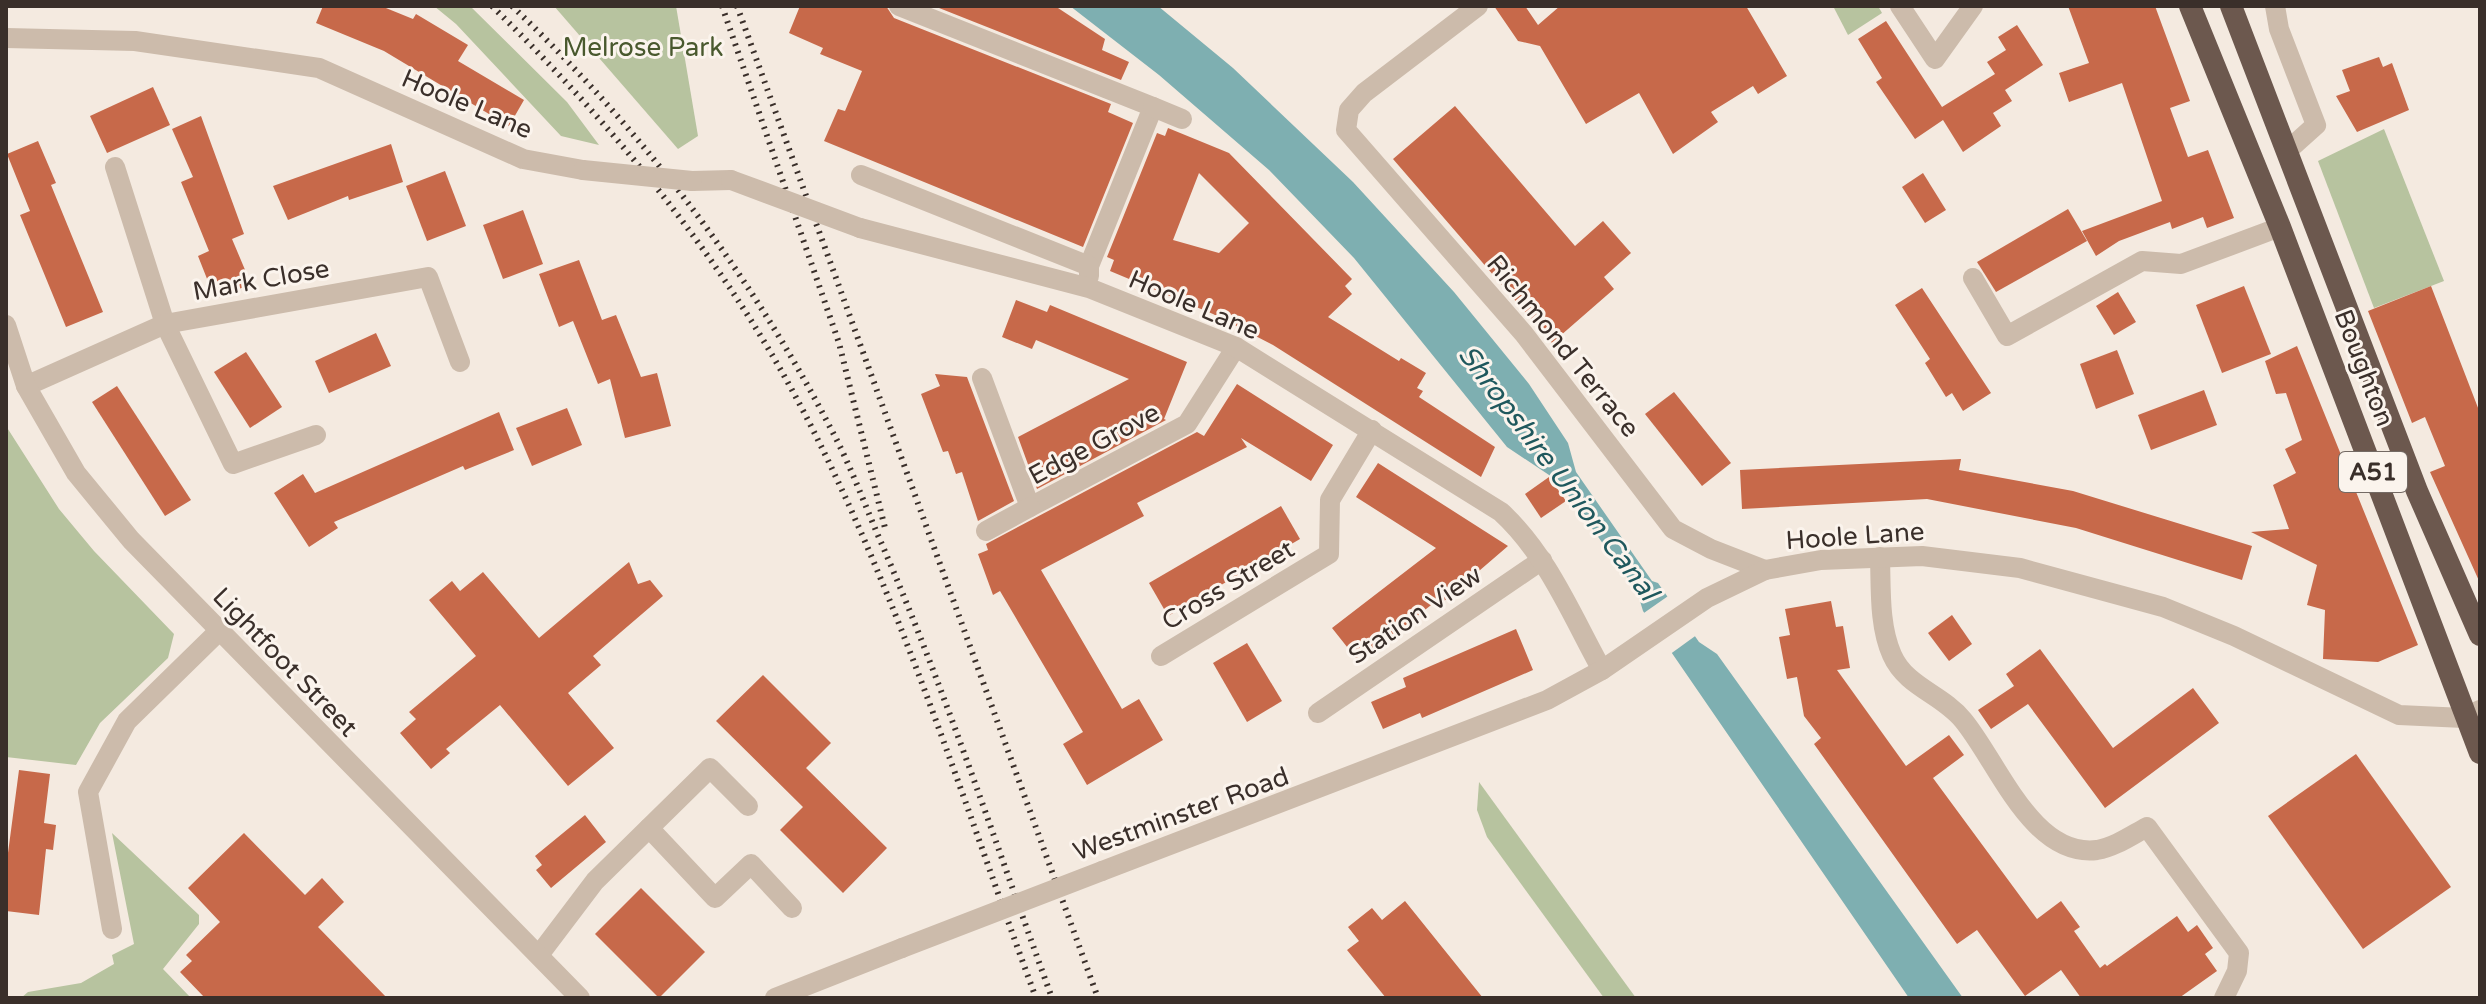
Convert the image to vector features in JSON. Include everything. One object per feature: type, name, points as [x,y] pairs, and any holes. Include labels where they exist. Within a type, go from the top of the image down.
[{"type":"highway","name":"Boughton","points":[[2190,6],[2472,714],[2480,753]]},
{"type":"highway","name":"Boughton","points":[[2231,6],[2417,491],[2480,635]]},
{"type":"street","name":"Richmond Terrace","points":[[1478,6],[1364,93],[1349,110],[1346,130],[1524,334],[1673,529],[1711,549],[1765,570]]},
{"type":"street","points":[[1900,6],[1935,59],[1973,6]]},
{"type":"street","points":[[2275,6],[2279,29],[2316,125],[2287,151]]},
{"type":"street","points":[[906,7],[1182,119]]},
{"type":"street","name":"Hoole Lane","points":[[6,38],[135,41],[319,68],[523,159],[583,170],[692,181],[731,180],[860,228],[1089,288],[1236,347],[1501,512],[1524,533],[1542,560],[1602,670],[1700,603],[1765,570],[1821,560],[1880,557],[1968,559],[2077,581],[2163,607],[2234,636],[2399,715],[2472,714]]},
{"type":"street","points":[[861,175],[1089,266],[1153,107]]},
{"type":"street","points":[[115,167],[165,324],[233,464],[316,435]]},
{"type":"street","points":[[1973,278],[2007,336],[2142,261],[2181,264],[2280,227]]},
{"type":"street","name":"Hoole Lane","points":[[1089,266],[1089,288]]},
{"type":"street","name":"Mark Close","points":[[26,386],[165,324],[428,277],[460,362]]},
{"type":"street","name":"Lightfoot Street","points":[[6,325],[26,386],[76,473],[131,540],[580,998]]},
{"type":"street","name":"Edge Grove","points":[[986,531],[1187,424],[1236,347]]},
{"type":"street","name":"Edge Grove","points":[[982,378],[1030,507]]},
{"type":"street","name":"Cross Street","points":[[1161,656],[1329,554],[1330,500],[1372,430]]},
{"type":"street","points":[[1880,557],[1887,642],[1903,672],[1915,684],[1948,704],[1963,720],[2030,818],[2052,839],[2077,849],[2098,850],[2147,827],[2239,953],[2237,971],[2224,998]]},
{"type":"street","name":"Station View","points":[[1318,713],[1542,560]]},
{"type":"street","points":[[112,929],[88,792],[127,721],[218,632]]},
{"type":"street","name":"Westminster Road","points":[[775,998],[1429,748],[1547,700],[1602,670]]},
{"type":"street","points":[[539,955],[595,881],[710,768],[748,806]]},
{"type":"street","points":[[649,828],[715,898],[751,864],[792,908]]},
{"type":"green space","points":[[434,6],[470,6],[567,102],[599,145],[561,136],[456,24]]},
{"type":"green space","name":"Melrose Park","points":[[554,6],[676,6],[698,136],[678,149]]},
{"type":"green space","points":[[1833,6],[1878,6],[1882,13],[1848,35]]},
{"type":"green space","points":[[2384,129],[2444,281],[2374,308],[2318,161]]},
{"type":"green space","points":[[6,426],[59,509],[94,551],[174,634],[168,658],[100,723],[76,765],[6,757]]},
{"type":"green space","points":[[1479,782],[1636,998],[1604,998],[1487,837],[1477,810]]},
{"type":"green space","points":[[112,833],[199,915],[199,924],[163,969],[191,998],[21,998],[28,992],[81,983],[114,964],[112,955],[134,944]]},
{"type":"water","name":"Shropshire Union Canal","points":[[1070,6],[1158,6],[1233,68],[1353,182],[1454,292],[1529,384],[1568,443],[1576,472],[1652,581],[1658,583],[1699,642],[1717,654],[1963,998],[1909,998],[1643,611],[1637,591],[1558,481],[1507,447],[1354,258],[1269,170],[1159,75]]},
{"type":"pier","points":[[1671,594],[1698,634],[1669,655],[1641,615]]},
{"type":"building","points":[[323,6],[381,6],[413,19],[416,14],[468,45],[458,61],[524,100],[509,126],[384,51],[316,23]]},
{"type":"building","points":[[800,6],[886,6],[894,18],[1111,104],[1108,112],[1133,123],[1083,247],[824,141],[838,109],[845,111],[862,71],[820,54],[823,48],[789,33]]},
{"type":"building","points":[[934,6],[1055,6],[1105,39],[1102,50],[1129,62],[1121,80]]},
{"type":"building","points":[[1494,6],[1525,6],[1538,25],[1560,6],[1746,6],[1787,76],[1758,94],[1753,86],[1711,112],[1718,122],[1673,154],[1639,93],[1586,124],[1540,46],[1518,41]]},
{"type":"building","points":[[2068,6],[2155,6],[2190,101],[2170,108],[2188,157],[2208,150],[2234,218],[2207,228],[2203,217],[2172,229],[2170,222],[2119,241],[2096,256],[2082,231],[2162,201],[2122,83],[2069,102],[2059,73],[2089,63]]},
{"type":"building","points":[[1886,21],[1942,107],[1995,74],[1987,62],[2006,50],[1998,37],[2017,25],[2043,65],[2005,90],[2012,101],[1993,113],[2001,126],[1963,152],[1943,120],[1915,139],[1876,82],[1882,78],[1858,39]]},
{"type":"building","points":[[2379,57],[2383,67],[2392,63],[2409,110],[2357,132],[2336,96],[2350,91],[2342,70]]},
{"type":"building","points":[[153,87],[170,125],[107,153],[90,116]]},
{"type":"building","points":[[1455,106],[1575,246],[1603,221],[1631,253],[1604,277],[1614,289],[1552,343],[1393,159]]},
{"type":"building","points":[[201,116],[244,234],[232,239],[251,284],[215,299],[198,256],[209,251],[181,182],[193,177],[172,129]]},
{"type":"building","points":[[1168,128],[1229,153],[1352,279],[1345,286],[1352,294],[1328,317],[1399,361],[1401,358],[1426,373],[1417,388],[1423,391],[1419,397],[1495,447],[1481,477],[1273,345],[1213,314],[1110,271],[1114,260],[1107,257],[1157,133],[1165,136]],"holes":[[[1199,173],[1249,223],[1219,253],[1173,240]]]},
{"type":"building","points":[[38,141],[56,183],[51,185],[103,312],[66,327],[20,215],[30,211],[7,154]]},
{"type":"building","points":[[391,144],[403,182],[349,200],[348,196],[288,220],[273,186]]},
{"type":"building","points":[[445,171],[466,226],[427,241],[406,186]]},
{"type":"building","points":[[1923,173],[1946,210],[1925,223],[1902,187]]},
{"type":"building","points":[[2068,209],[2087,241],[1996,292],[1977,262]]},
{"type":"building","points":[[523,210],[543,264],[503,279],[483,225]]},
{"type":"building","points":[[579,260],[602,320],[616,315],[641,377],[657,373],[671,426],[625,438],[610,379],[598,384],[573,321],[559,327],[539,274]]},
{"type":"building","points":[[2244,286],[2271,354],[2222,373],[2196,305]]},
{"type":"building","points":[[2431,286],[2480,413],[2480,583],[2430,472],[2445,466],[2425,417],[2412,423],[2368,311]]},
{"type":"building","points":[[1922,288],[1991,393],[1963,411],[1952,393],[1946,397],[1925,363],[1930,359],[1895,305]]},
{"type":"building","points":[[2118,292],[2136,322],[2114,335],[2096,306]]},
{"type":"building","points":[[1016,300],[1047,312],[1050,305],[1187,362],[1166,420],[1037,489],[1018,437],[1129,379],[1036,340],[1032,349],[1002,337]]},
{"type":"building","points":[[376,333],[391,366],[329,393],[315,361]]},
{"type":"building","points":[[2297,346],[2418,645],[2378,662],[2323,659],[2325,610],[2307,605],[2317,565],[2251,532],[2289,529],[2273,485],[2296,473],[2285,449],[2302,440],[2286,393],[2276,394],[2265,361]]},
{"type":"building","points":[[2117,350],[2134,394],[2096,409],[2080,364]]},
{"type":"building","points":[[246,352],[282,407],[250,428],[214,372]]},
{"type":"building","points":[[935,374],[967,377],[1014,501],[978,521],[962,472],[956,474],[948,451],[943,452],[921,394],[940,386]]},
{"type":"building","points":[[1237,384],[1333,445],[1311,481],[1241,438],[1247,447],[1137,503],[1144,516],[1041,570],[1122,709],[1139,699],[1163,740],[1087,785],[1063,744],[1083,732],[1000,591],[993,595],[978,554],[988,550],[986,544],[1197,432],[1204,436]]},
{"type":"building","points":[[117,386],[191,500],[165,516],[92,402]]},
{"type":"building","points":[[2204,390],[2217,425],[2151,450],[2138,415]]},
{"type":"building","points":[[1674,392],[1731,463],[1702,486],[1645,414]]},
{"type":"building","points":[[567,408],[582,445],[532,466],[516,428]]},
{"type":"building","points":[[499,412],[514,450],[465,470],[463,466],[334,522],[338,528],[309,547],[274,493],[303,474],[315,493]]},
{"type":"building","points":[[1961,459],[1959,470],[2073,491],[2252,546],[2242,580],[2076,528],[1927,499],[1742,509],[1740,470]]},
{"type":"building","points":[[1378,463],[1508,546],[1443,602],[1440,598],[1359,662],[1332,628],[1436,548],[1356,497]]},
{"type":"building","points":[[1549,477],[1566,501],[1541,518],[1525,494]]},
{"type":"building","points":[[1281,506],[1300,539],[1168,616],[1149,583]]},
{"type":"building","points":[[629,562],[638,584],[650,580],[663,596],[593,656],[601,665],[568,693],[614,748],[568,786],[500,705],[446,749],[450,753],[431,769],[400,733],[416,719],[409,712],[476,656],[429,600],[452,581],[460,591],[483,572],[539,638]]},
{"type":"building","points":[[1831,601],[1836,627],[1843,626],[1850,668],[1837,670],[1906,766],[1949,735],[1964,755],[1933,778],[2037,919],[2061,901],[2080,927],[2074,931],[2100,968],[2177,916],[2188,932],[2197,925],[2213,948],[2205,954],[2217,971],[2179,998],[2081,998],[2061,970],[2025,996],[1977,930],[1957,944],[1814,744],[1821,738],[1804,716],[1797,677],[1787,679],[1779,637],[1790,635],[1785,609]]},
{"type":"building","points":[[1952,615],[1972,644],[1949,661],[1928,633]]},
{"type":"building","points":[[1516,629],[1533,670],[1422,718],[1420,713],[1383,729],[1371,702],[1406,687],[1403,678]]},
{"type":"building","points":[[1247,643],[1282,701],[1247,722],[1213,663]]},
{"type":"building","points":[[2040,649],[2113,748],[2193,688],[2219,723],[2105,808],[2028,704],[1991,729],[1978,710],[2014,686],[2006,674]]},
{"type":"building","points":[[763,675],[831,743],[806,768],[887,848],[843,893],[780,830],[803,807],[716,721]]},
{"type":"building","points":[[2356,754],[2451,887],[2363,949],[2268,816]]},
{"type":"building","points":[[19,770],[50,774],[44,823],[56,825],[53,850],[46,849],[39,915],[6,911],[6,868]]},
{"type":"building","points":[[585,815],[606,842],[551,888],[536,870],[542,865],[535,856]]},
{"type":"building","points":[[244,833],[305,895],[322,878],[344,902],[318,927],[387,998],[205,998],[180,972],[192,961],[186,955],[220,922],[188,888]]},
{"type":"building","points":[[641,888],[705,952],[659,998],[595,934]]},
{"type":"building","points":[[1405,901],[1483,998],[1386,998],[1347,950],[1359,941],[1348,927],[1372,908],[1382,920]]},
{"type":"railway","points":[[492,6],[585,103],[672,207],[749,317],[783,375],[847,501],[906,641],[1036,998]]},
{"type":"railway","points":[[512,6],[605,102],[689,204],[765,314],[831,429],[904,596],[1052,998]]},
{"type":"railway","points":[[722,6],[839,343],[886,532]]},
{"type":"railway","points":[[737,6],[1098,998]]}]
